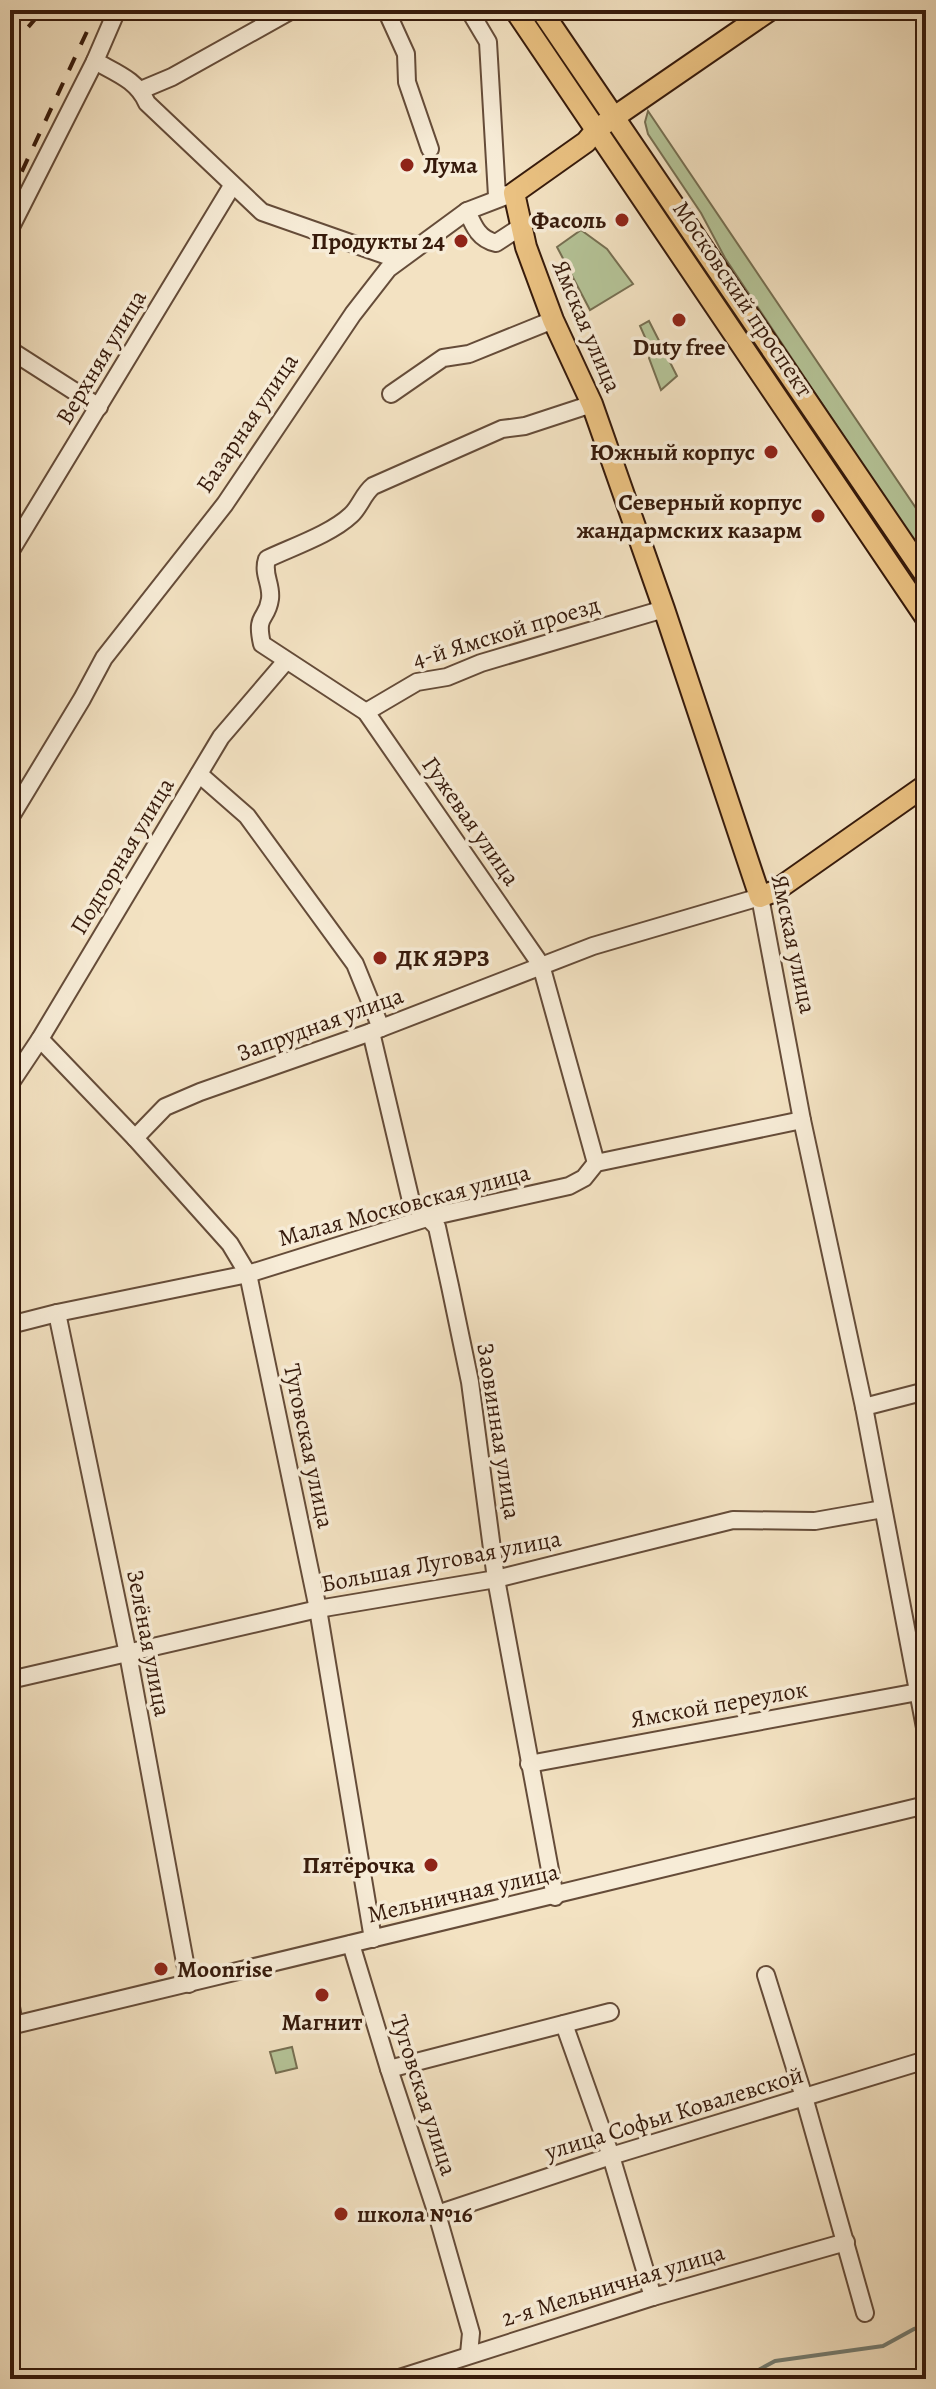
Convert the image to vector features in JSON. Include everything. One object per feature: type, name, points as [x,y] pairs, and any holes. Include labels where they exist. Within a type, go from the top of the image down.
[{"type":"main road","name":"Московский проспект","points":[[515,10],[606,123],[926,576]]},
{"type":"main road","name":"Московский проспект","points":[[541,10],[606,123],[926,618]]},
{"type":"main road","name":"Базарная улица","points":[[514,193],[586,142],[606,123],[770,10]]},
{"type":"main road","name":"Ямская улица","points":[[514,193],[526,247],[553,320],[592,404],[760,897]]},
{"type":"main road","points":[[760,897],[775,891],[926,785]]},
{"type":"street","points":[[10,229],[95,61],[117,10]]},
{"type":"street","points":[[141,90],[172,77],[292,10]]},
{"type":"street","points":[[386,10],[406,54],[407,82],[430,149]]},
{"type":"street","points":[[469,10],[488,42],[497,196],[514,193]]},
{"type":"street","points":[[95,61],[129,79],[141,90],[147,103],[262,212],[399,260]]},
{"type":"street","name":"Верхняя улица","points":[[10,552],[232,186]]},
{"type":"street","name":"Базарная улица","points":[[10,818],[104,658],[225,504],[353,314],[399,260],[467,211],[514,193]]},
{"type":"street","points":[[467,211],[477,233],[488,242],[496,243],[522,226]]},
{"type":"street","points":[[391,394],[443,358],[469,354],[553,320]]},
{"type":"street","points":[[10,350],[99,407]]},
{"type":"street","name":"Гужевая улица","points":[[592,404],[525,426],[502,429],[373,486],[354,513],[342,523],[267,559],[263,569],[270,598],[258,626],[262,644],[366,712],[541,965],[596,1163]]},
{"type":"street","name":"4-й Ямской проезд","points":[[366,712],[417,682],[447,677],[481,663],[664,609]]},
{"type":"street","name":"Подгорная улица","points":[[10,1084],[221,737],[286,661]]},
{"type":"street","name":"Заовинная улица","points":[[199,774],[247,816],[355,964],[376,1030],[411,1201],[437,1227],[470,1382],[496,1579],[555,1897]]},
{"type":"street","name":"Запрудная улица","points":[[135,1138],[165,1107],[376,1030],[541,965],[760,897]]},
{"type":"street","name":"Ямская улица","points":[[760,897],[802,1120],[864,1407],[926,1733]]},
{"type":"street","name":"Туговская улица","points":[[40,1039],[230,1244],[248,1274],[318,1609],[373,1939]]},
{"type":"street","name":"Малая Московская улица","points":[[10,1325],[248,1274],[430,1217],[569,1186],[584,1178],[596,1163],[802,1120]]},
{"type":"street","name":"Зелёная улица","points":[[57,1313],[128,1654],[189,1984]]},
{"type":"street","points":[[864,1407],[926,1391]]},
{"type":"street","name":"Большая Луговая улица","points":[[10,1680],[318,1609],[496,1579],[733,1520],[815,1521],[883,1509]]},
{"type":"street","name":"Ямской переулок","points":[[529,1764],[918,1692]]},
{"type":"street","name":"Мельничная улица","points":[[12,2026],[926,1805]]},
{"type":"street","name":"Туговская улица","points":[[351,1944],[437,2214],[471,2333],[469,2354]]},
{"type":"street","points":[[766,1975],[865,2313]]},
{"type":"street","points":[[10,2001],[12,2026]]},
{"type":"street","points":[[389,2069],[610,2012]]},
{"type":"street","points":[[564,2024],[611,2156],[653,2297]]},
{"type":"street","name":"улица Софьи Ковалевской","points":[[437,2214],[611,2156],[926,2060]]},
{"type":"street","name":"2-я Мельничная улица","points":[[396,2379],[653,2297],[846,2242]]},
{"type":"green space","points":[[648,111],[926,523],[926,560],[725,258],[701,213],[648,134],[645,122]]},
{"type":"green space","points":[[581,230],[607,249],[633,284],[590,310],[557,247]]},
{"type":"green space","points":[[649,321],[677,376],[661,390],[649,358],[652,353],[640,326]]},
{"type":"green space","points":[[292,2047],[297,2068],[276,2073],[270,2052]]},
{"type":"waterway","points":[[742,2379],[775,2361],[883,2346],[926,2326]]},
{"type":"railway","points":[[10,48],[43,10]]},
{"type":"railway","points":[[10,197],[97,10]]},
{"type":"place","name":"Лума","points":[[407,165]]},
{"type":"place","name":"Фасоль","points":[[622,220]]},
{"type":"place","name":"Продукты 24","points":[[461,241]]},
{"type":"place","name":"Duty free","points":[[679,320]]},
{"type":"place","name":"Южный корпус","points":[[771,452]]},
{"type":"place","name":"Северный корпус жандармских казарм","points":[[818,516]]},
{"type":"place","name":"ДК ЯЭРЗ","points":[[380,958]]},
{"type":"place","name":"Пятёрочка","points":[[431,1865]]},
{"type":"place","name":"Moonrise","points":[[161,1969]]},
{"type":"place","name":"Магнит","points":[[322,1995]]},
{"type":"place","name":"школа №16","points":[[341,2214]]}]
